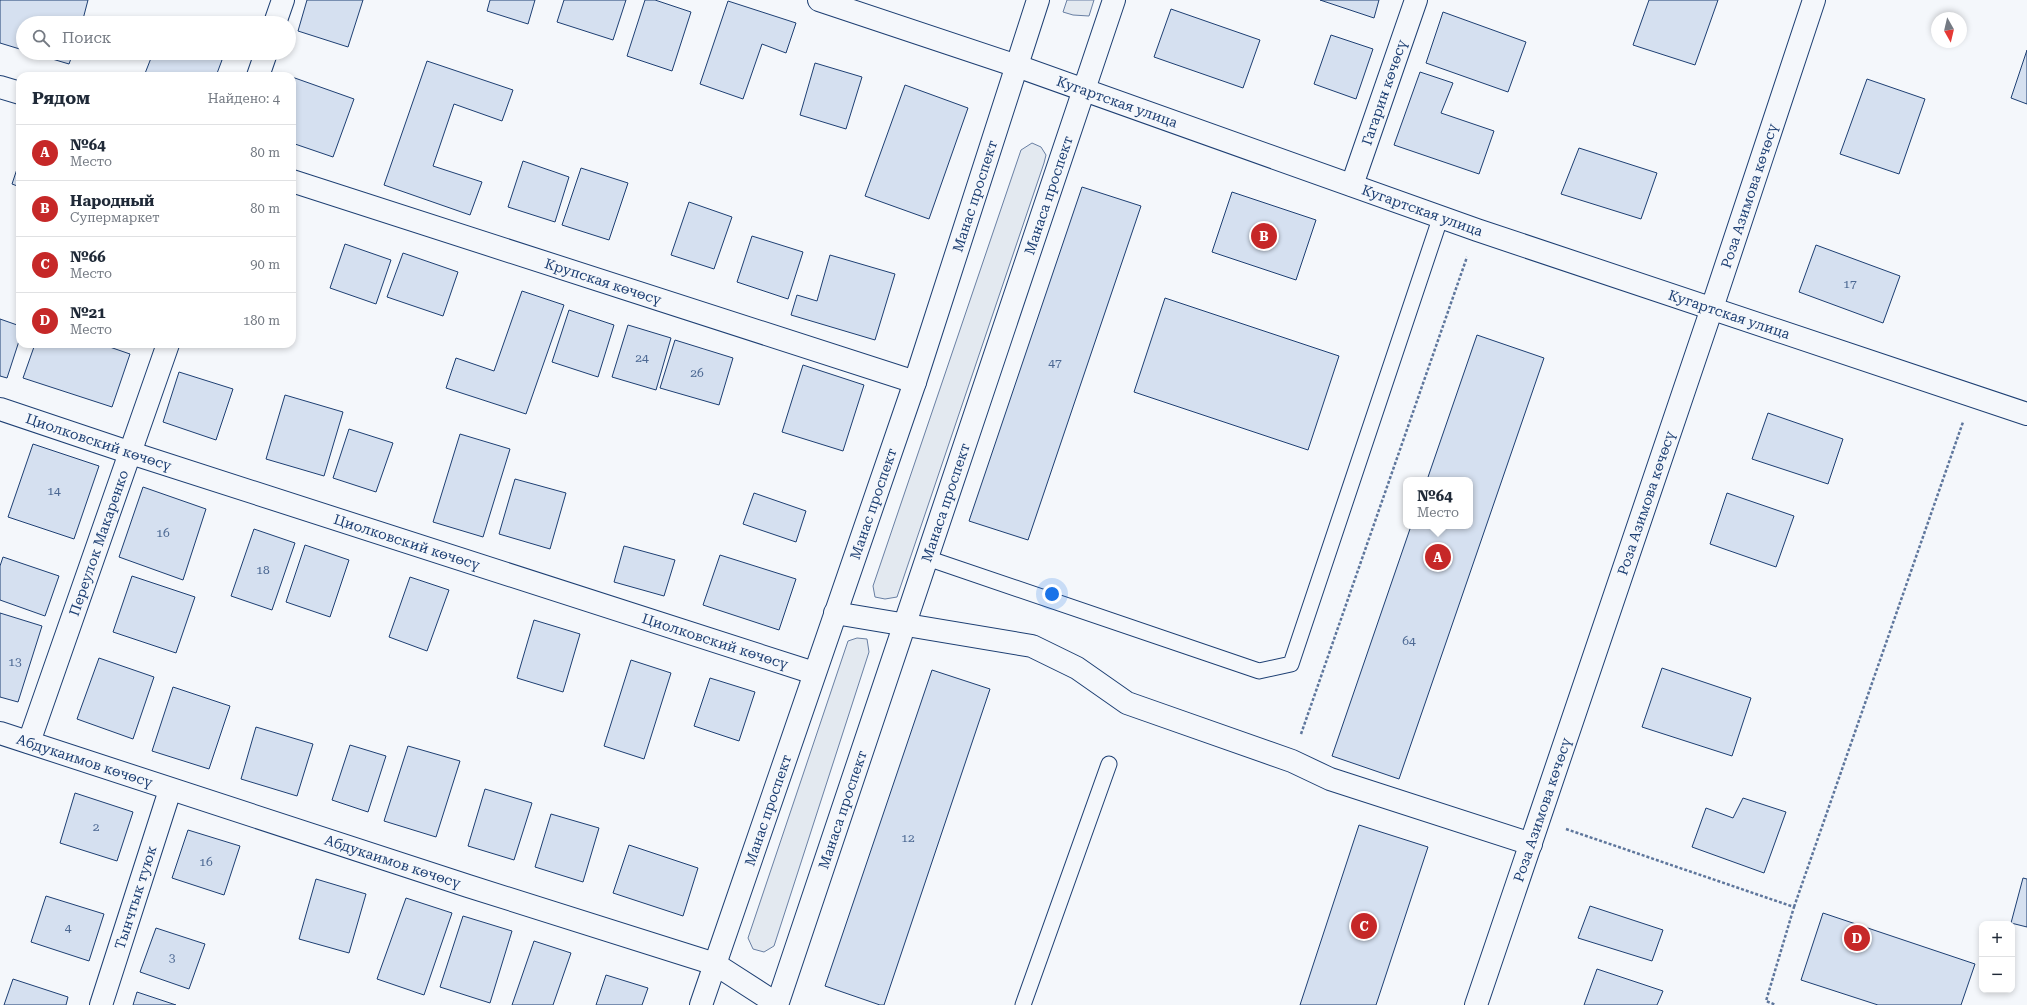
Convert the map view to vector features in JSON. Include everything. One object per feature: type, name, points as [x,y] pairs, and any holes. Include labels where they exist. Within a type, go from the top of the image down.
[{"type":"street","points":[[277,16],[283,0]]},
{"type":"street","name":"Кугартская улица","points":[[820,0],[1017,66],[1477,230],[1712,308],[1972,397],[2027,414]]},
{"type":"street","name":"Манас проспект","points":[[701,1005],[915,382],[1038,0]]},
{"type":"street","name":"Манаса проспект","points":[[777,1005],[1114,0]]},
{"type":"street","name":"Гагарин көчөсү","points":[[1352,185],[1416,0]]},
{"type":"street","name":"Роза Азимова көчөсү","points":[[1476,1005],[1712,308],[1814,0]]},
{"type":"street","points":[[259,72],[264,60]]},
{"type":"street","points":[[0,86],[16,92]]},
{"type":"street","name":"Крупская көчөсү","points":[[296,183],[915,382]]},
{"type":"street","name":"Переулок Макаренко","points":[[29,742],[167,348]]},
{"type":"street","name":"Циолковский көчөсү","points":[[0,408],[131,453],[814,673]]},
{"type":"street","points":[[835,613],[1032,646],[1077,668],[1127,703],[1292,761],[1330,779],[1531,844]]},
{"type":"street","name":"Абдукаимов көчөсү","points":[[0,733],[170,790],[715,964],[777,1005]]},
{"type":"street","name":"Тынчтык туюк","points":[[101,1005],[170,790]]},
{"type":"lane","points":[[927,558],[1259,671],[1291,664],[1441,216]]},
{"type":"lane","points":[[1023,1005],[1109,764]]},
{"type":"path","points":[[1292,761],[1477,230]]},
{"type":"path","points":[[1776,1005],[1766,1001],[1794,907],[1972,397]]},
{"type":"path","points":[[1540,819],[1794,907]]},
{"type":"shaded area","points":[[1067,0],[1094,0],[1089,16],[1073,15],[1063,12]]},
{"type":"shaded area","points":[[1032,143],[1041,147],[1046,155],[1044,163],[897,597],[885,599],[875,597],[873,586],[1021,150]]},
{"type":"shaded area","points":[[857,638],[867,639],[869,652],[774,946],[764,952],[753,949],[748,938],[848,641]]},
{"type":"building","points":[[0,0],[88,0],[84,16],[16,16],[16,48],[0,43]]},
{"type":"building","points":[[307,0],[363,0],[348,47],[298,31]]},
{"type":"building","points":[[490,0],[535,0],[528,24],[487,11]]},
{"type":"building","points":[[564,0],[626,0],[613,40],[557,22]]},
{"type":"building","points":[[645,0],[655,0],[691,12],[672,71],[627,56]]},
{"type":"building","points":[[1320,0],[1379,0],[1374,18]]},
{"type":"building","points":[[1649,0],[1718,0],[1695,65],[1633,45]]},
{"type":"building","points":[[728,1],[796,23],[786,53],[762,44],[743,99],[700,84]]},
{"type":"building","points":[[1171,9],[1260,40],[1243,88],[1154,57]]},
{"type":"building","points":[[1443,12],[1526,42],[1508,92],[1426,63]]},
{"type":"building","points":[[1331,35],[1373,49],[1356,99],[1314,84]]},
{"type":"building","points":[[2027,50],[2027,104],[2011,98]]},
{"type":"building","points":[[56,60],[70,60],[69,64]]},
{"type":"building","points":[[150,60],[222,60],[218,72],[146,72]]},
{"type":"building","points":[[427,61],[513,90],[502,121],[454,104],[433,166],[482,182],[470,215],[384,185]]},
{"type":"building","points":[[815,63],[862,77],[846,129],[800,115]]},
{"type":"building","points":[[1420,72],[1453,83],[1441,113],[1494,131],[1479,174],[1394,145]]},
{"type":"building","points":[[296,78],[354,99],[333,157],[296,144]]},
{"type":"building","points":[[1867,79],[1925,99],[1899,174],[1840,154]]},
{"type":"building","points":[[905,85],[968,108],[929,219],[865,196]]},
{"type":"building","points":[[1579,148],[1657,173],[1641,219],[1561,194]]},
{"type":"building","points":[[523,161],[569,177],[555,222],[508,207]]},
{"type":"building","points":[[581,168],[628,183],[609,240],[562,225]]},
{"type":"building","points":[[16,172],[16,186],[12,184]]},
{"type":"building","points":[[1082,187],[1141,206],[1028,540],[969,521]]},
{"type":"building","points":[[1232,192],[1316,220],[1296,280],[1212,252]]},
{"type":"building","points":[[689,202],[732,217],[714,269],[671,255]]},
{"type":"building","points":[[752,236],[803,252],[788,299],[737,282]]},
{"type":"building","points":[[345,244],[391,260],[376,304],[330,288]]},
{"type":"building","points":[[1816,245],[1900,276],[1883,323],[1799,292]]},
{"type":"building","points":[[403,253],[458,272],[443,316],[387,297]]},
{"type":"building","points":[[830,255],[895,274],[875,340],[791,315],[797,295],[817,301]]},
{"type":"building","points":[[522,291],[564,305],[526,414],[446,388],[456,358],[494,371]]},
{"type":"building","points":[[1165,298],[1339,356],[1308,450],[1134,392]]},
{"type":"building","points":[[569,310],[614,325],[598,377],[552,362]]},
{"type":"building","points":[[0,319],[16,325],[17,348],[7,378],[0,376]]},
{"type":"building","points":[[628,325],[671,338],[656,390],[612,377]]},
{"type":"building","points":[[1477,335],[1544,358],[1399,779],[1332,756],[1410,529],[1473,529],[1473,477],[1428,477]]},
{"type":"building","points":[[675,340],[733,358],[719,405],[660,388]]},
{"type":"building","points":[[34,348],[113,348],[130,354],[112,407],[23,378]]},
{"type":"building","points":[[803,365],[864,385],[843,451],[782,432]]},
{"type":"building","points":[[179,372],[233,389],[216,440],[163,422]]},
{"type":"building","points":[[285,395],[343,412],[324,476],[266,459]]},
{"type":"building","points":[[1768,413],[1843,439],[1828,484],[1752,459]]},
{"type":"building","points":[[349,429],[393,443],[376,492],[333,478]]},
{"type":"building","points":[[460,434],[510,449],[483,537],[433,522]]},
{"type":"building","points":[[33,444],[99,466],[74,539],[8,517]]},
{"type":"building","points":[[515,479],[566,493],[550,549],[499,534]]},
{"type":"building","points":[[143,487],[206,509],[183,580],[119,557]]},
{"type":"building","points":[[754,493],[806,511],[796,542],[743,524]]},
{"type":"building","points":[[1727,493],[1794,516],[1776,567],[1710,544]]},
{"type":"building","points":[[254,529],[295,543],[272,610],[231,596]]},
{"type":"building","points":[[305,545],[349,560],[330,617],[286,602]]},
{"type":"building","points":[[624,546],[675,560],[664,596],[614,582]]},
{"type":"building","points":[[720,555],[796,579],[779,630],[703,605]]},
{"type":"building","points":[[3,557],[59,576],[45,616],[0,600],[0,566]]},
{"type":"building","points":[[132,576],[195,597],[176,653],[113,632]]},
{"type":"building","points":[[410,577],[449,590],[427,651],[389,637]]},
{"type":"building","points":[[0,613],[42,626],[18,702],[0,697]]},
{"type":"building","points":[[534,620],[580,634],[563,692],[517,678]]},
{"type":"building","points":[[99,658],[154,677],[133,739],[77,719]]},
{"type":"building","points":[[631,660],[671,673],[644,759],[604,746]]},
{"type":"building","points":[[1662,668],[1751,698],[1732,756],[1642,727]]},
{"type":"building","points":[[932,670],[990,689],[884,1005],[880,1005],[825,986]]},
{"type":"building","points":[[710,678],[755,692],[739,741],[694,726]]},
{"type":"building","points":[[173,687],[230,706],[209,769],[152,751]]},
{"type":"building","points":[[256,727],[313,744],[297,796],[241,779]]},
{"type":"building","points":[[350,745],[386,756],[368,812],[332,800]]},
{"type":"building","points":[[408,746],[460,761],[436,837],[384,821]]},
{"type":"building","points":[[485,789],[532,803],[514,860],[468,846]]},
{"type":"building","points":[[75,793],[133,812],[117,861],[60,843]]},
{"type":"building","points":[[1743,798],[1786,812],[1764,873],[1692,847],[1706,808],[1733,818]]},
{"type":"building","points":[[551,814],[599,828],[583,882],[535,867]]},
{"type":"building","points":[[1359,825],[1428,847],[1376,1005],[1300,1005]]},
{"type":"building","points":[[188,830],[240,846],[224,895],[172,878]]},
{"type":"building","points":[[629,845],[698,868],[683,916],[613,893]]},
{"type":"building","points":[[2023,878],[2027,879],[2027,927],[2015,924],[2015,921],[2012,921]]},
{"type":"building","points":[[316,879],[366,894],[349,953],[299,939]]},
{"type":"building","points":[[46,896],[104,914],[89,961],[31,942]]},
{"type":"building","points":[[406,898],[452,913],[424,995],[377,979]]},
{"type":"building","points":[[1590,906],[1663,930],[1652,961],[1578,938]]},
{"type":"building","points":[[1823,913],[1975,964],[1961,1005],[1878,1005],[1801,980]]},
{"type":"building","points":[[463,916],[512,931],[490,1003],[440,987]]},
{"type":"building","points":[[156,928],[205,944],[189,989],[140,972]]},
{"type":"building","points":[[534,941],[571,953],[553,1005],[512,1005]]},
{"type":"building","points":[[1597,969],[1663,991],[1657,1005],[1584,1005]]},
{"type":"building","points":[[606,975],[648,988],[642,1005],[596,1005]]},
{"type":"building","points":[[13,979],[68,997],[66,1005],[4,1005]]},
{"type":"building","points":[[137,992],[176,1005],[133,1005]]},
{"type":"place","name":"Народный","points":[[1264,236]]},
{"type":"place","name":"№64","points":[[1438,557]]},
{"type":"place","name":"№66","points":[[1364,926]]},
{"type":"place","name":"№21","points":[[1857,938]]}]
